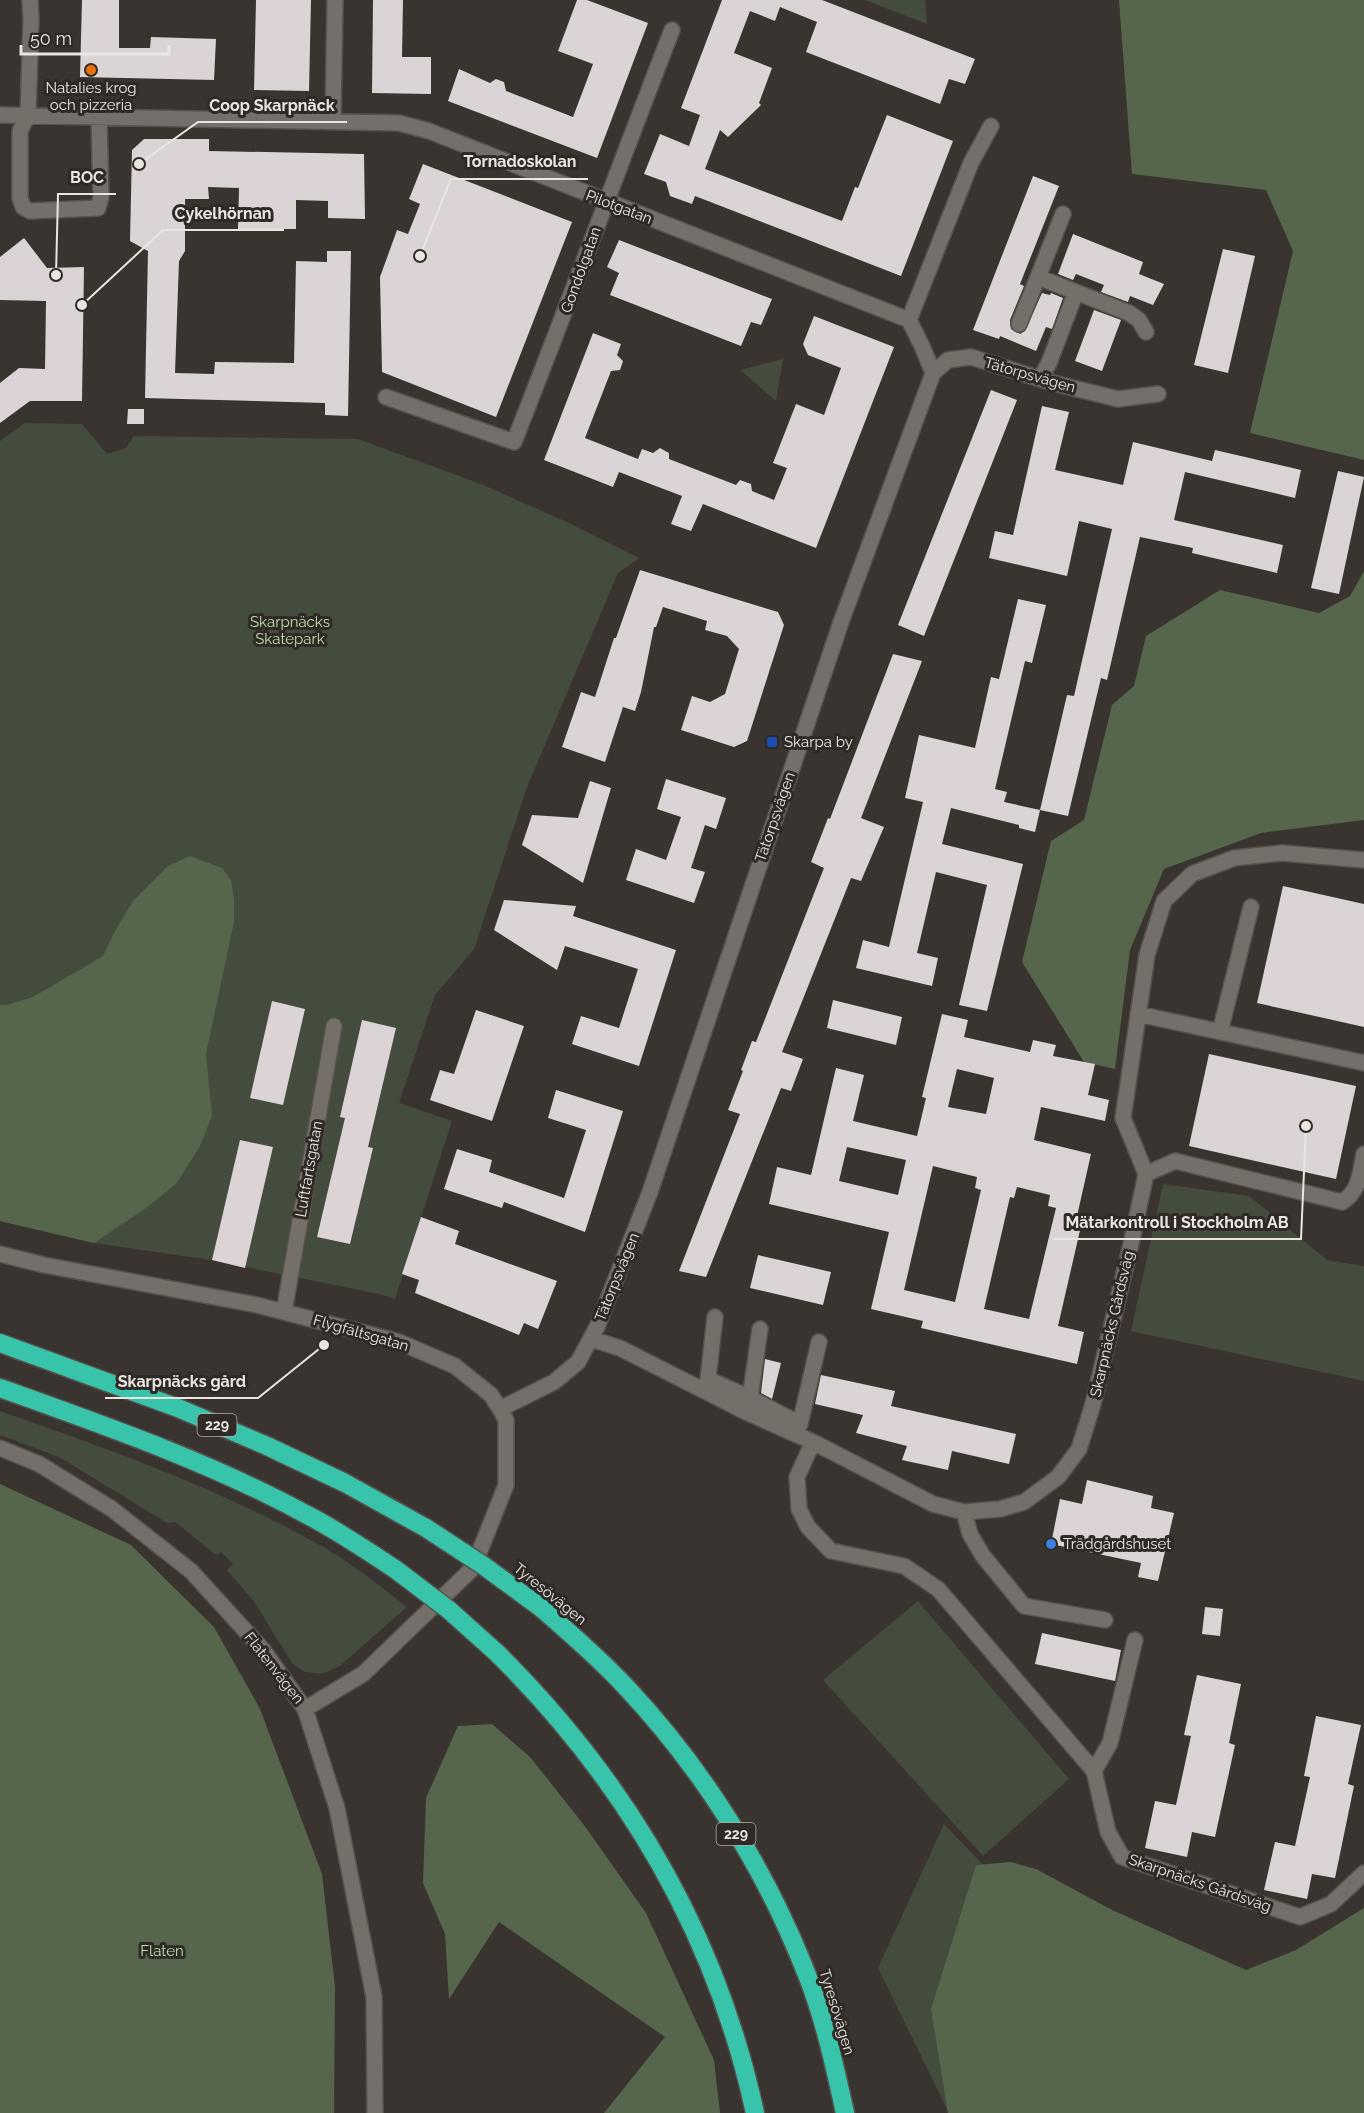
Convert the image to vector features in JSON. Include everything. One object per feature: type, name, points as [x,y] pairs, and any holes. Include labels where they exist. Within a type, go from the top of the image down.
[{"type":"highway","name":"Tyresövägen","points":[[0,1343],[178,1408],[345,1483],[426,1528],[484,1566],[540,1606],[581,1643],[626,1688],[674,1744],[716,1801],[753,1861],[804,1966],[834,2061],[845,2113]]},
{"type":"highway","points":[[0,1388],[153,1444],[237,1480],[313,1518],[395,1569],[448,1610],[497,1653],[558,1718],[604,1775],[647,1839],[699,1940],[720,1990],[737,2041],[755,2113]]},
{"type":"street","points":[[30,0],[28,115],[20,131],[20,198],[23,207],[30,211],[99,208],[101,197],[99,118]]},
{"type":"street","points":[[333,122],[335,0]]},
{"type":"street","name":"Gondolgatan","points":[[386,397],[514,441],[569,303],[605,202],[672,30]]},
{"type":"street","name":"Pilotgatan","points":[[0,115],[399,123],[429,131],[909,320]]},
{"type":"street","points":[[933,373],[909,320],[971,163],[991,126]]},
{"type":"street","points":[[1019,324],[1063,214]]},
{"type":"street","points":[[1038,277],[1129,312],[1139,320],[1146,332]]},
{"type":"street","points":[[1040,379],[1049,363],[1076,292]]},
{"type":"street","name":"Tätorpsvägen","points":[[500,1409],[554,1382],[578,1362],[597,1327],[650,1192],[841,622],[933,373],[948,360],[971,357],[1040,379],[1118,399],[1158,394]]},
{"type":"street","points":[[1364,860],[1282,853],[1234,858],[1192,874],[1164,901],[1147,955],[1123,1118],[1146,1174],[1175,1161],[1342,1202],[1349,1198],[1356,1189],[1364,1154]]},
{"type":"street","points":[[1220,1032],[1251,906]]},
{"type":"street","points":[[1138,1014],[1364,1063]]},
{"type":"street","name":"Luftfartsgatan","points":[[284,1312],[334,1026]]},
{"type":"street","name":"Skarpnäcks Gårdsväg","points":[[591,1339],[620,1348],[748,1413],[813,1442],[933,1504],[964,1512],[1000,1509],[1024,1502],[1058,1477],[1079,1449],[1094,1404],[1146,1174]]},
{"type":"street","name":"Flygfältsgatan","points":[[0,1254],[44,1265],[284,1312],[399,1342],[455,1366],[491,1395],[506,1420],[506,1485],[473,1568],[363,1674],[305,1709]]},
{"type":"street","points":[[715,1317],[708,1379],[800,1424],[819,1342]]},
{"type":"street","points":[[750,1398],[760,1329]]},
{"type":"street","name":"Skarpnäcks Gårdsväg","points":[[813,1442],[796,1477],[799,1509],[808,1527],[831,1551],[904,1566],[938,1589],[1094,1771],[1108,1832],[1122,1857],[1300,1917],[1331,1904],[1364,1872]]},
{"type":"street","name":"Flatenvägen","points":[[0,1448],[39,1464],[112,1509],[191,1570],[263,1650],[305,1709],[337,1808],[374,1997],[375,2113]]},
{"type":"street","points":[[964,1512],[970,1534],[983,1556],[1023,1606],[1106,1620]]},
{"type":"street","points":[[1094,1771],[1110,1743],[1135,1640]]},
{"type":"green space","points":[[865,0],[925,0],[927,24]]},
{"type":"green space","points":[[1119,0],[1364,0],[1364,460],[1250,433],[1293,251],[1266,190],[1132,174]]},
{"type":"green space","points":[[783,359],[776,401],[740,370]]},
{"type":"green space","name":"Skarpnäcks Skatepark","points":[[25,423],[82,424],[107,454],[126,448],[134,436],[358,439],[481,484],[569,523],[639,558],[618,573],[527,787],[474,949],[435,995],[399,1103],[452,1121],[395,1299],[211,1260],[94,1243],[0,1221],[0,441]]},
{"type":"green space","points":[[1364,571],[1364,820],[1261,833],[1164,869],[1130,950],[1115,1069],[1084,1062],[1022,962],[1051,841],[1084,820],[1112,705],[1134,686],[1146,636],[1220,590],[1319,613],[1350,596]]},
{"type":"green space","points":[[190,856],[222,868],[231,880],[234,899],[234,922],[206,1054],[212,1116],[199,1148],[176,1184],[146,1208],[94,1243],[0,1221],[0,1005],[33,997],[103,956],[133,901],[168,866]]},
{"type":"green space","points":[[1163,1184],[1249,1196],[1327,1260],[1364,1266],[1364,1381],[1131,1331]]},
{"type":"green space","points":[[0,1411],[166,1472],[247,1507],[325,1548],[367,1576],[407,1607],[340,1666],[322,1674],[305,1672],[292,1663],[255,1603],[227,1570],[233,1564],[221,1552],[216,1555],[175,1522],[167,1523],[61,1458],[0,1435]]},
{"type":"green space","name":"Flaten","points":[[0,1484],[131,1545],[214,1627],[260,1709],[322,1874],[335,1987],[334,2113],[0,2113]]},
{"type":"green space","points":[[918,1601],[1069,1779],[983,1856],[823,1680]]},
{"type":"green space","points":[[492,1724],[530,1757],[584,1825],[646,1913],[714,2060],[720,2113],[604,2113],[665,2037],[499,1922],[449,1999],[445,1934],[423,1883],[426,1798],[458,1726]]},
{"type":"green space","points":[[944,1824],[997,1879],[949,2113],[878,1968]]},
{"type":"green space","points":[[1011,1862],[1036,1869],[1112,1910],[1246,1970],[1296,1950],[1364,1908],[1364,2113],[948,2113],[931,2009],[976,1865]]},
{"type":"building","points":[[82,0],[119,0],[119,48],[150,48],[151,37],[216,39],[214,80],[80,77]]},
{"type":"building","points":[[256,0],[311,0],[309,91],[254,90]]},
{"type":"building","points":[[373,0],[403,0],[402,57],[431,57],[431,94],[372,93]]},
{"type":"building","points":[[577,0],[587,0],[648,23],[597,158],[448,101],[459,69],[490,83],[496,79],[504,82],[506,91],[573,117],[593,64],[558,51]]},
{"type":"building","points":[[722,0],[822,0],[975,59],[965,84],[949,79],[940,104],[806,52],[817,22],[780,7],[775,21],[750,11],[734,53],[772,68],[759,103],[761,105],[728,137],[720,130],[705,169],[842,221],[855,187],[858,188],[887,115],[953,141],[901,276],[695,196],[692,204],[670,196],[666,182],[644,174],[660,134],[689,146],[700,115],[681,108]]},
{"type":"building","points":[[144,139],[209,139],[209,151],[364,154],[365,219],[328,218],[328,201],[296,200],[296,229],[238,229],[239,188],[208,187],[209,199],[185,199],[185,251],[179,261],[175,373],[214,374],[215,362],[294,363],[296,261],[327,262],[327,251],[351,251],[348,416],[325,415],[325,403],[145,398],[148,251],[130,241],[132,150]]},
{"type":"building","points":[[423,164],[572,222],[496,417],[382,372],[380,277],[397,230],[408,234],[420,204],[409,199]]},
{"type":"building","points":[[1033,176],[1059,186],[1020,284],[1024,286],[1010,320],[1011,329],[1020,334],[1025,331],[1042,293],[1050,295],[1051,293],[1063,298],[1052,329],[1046,327],[1036,351],[1000,336],[999,339],[973,330]]},
{"type":"building","points":[[1073,234],[1143,262],[1139,274],[1164,284],[1153,305],[1130,296],[1128,302],[1101,292],[1104,285],[1076,274],[1073,280],[1058,274]]},
{"type":"building","points":[[24,238],[47,268],[84,267],[82,401],[30,401],[0,423],[0,383],[19,368],[45,369],[46,301],[0,300],[0,257]]},
{"type":"building","points":[[619,240],[772,299],[761,325],[751,322],[741,346],[610,295],[619,273],[607,267]]},
{"type":"building","points":[[1223,249],[1255,256],[1228,373],[1194,365]]},
{"type":"building","points":[[1094,310],[1121,320],[1102,371],[1075,361]]},
{"type":"building","points":[[814,316],[894,347],[816,548],[703,504],[691,531],[671,524],[682,496],[619,472],[613,487],[544,460],[593,333],[621,344],[617,355],[623,361],[620,370],[611,371],[585,438],[638,459],[642,449],[653,453],[660,448],[669,453],[669,459],[736,485],[740,480],[751,484],[752,491],[774,500],[787,468],[773,463],[796,404],[824,415],[841,368],[808,355],[803,344]]},
{"type":"building","points":[[991,390],[1017,400],[924,636],[898,625]]},
{"type":"building","points":[[1042,406],[1069,412],[1055,470],[1123,485],[1133,442],[1212,461],[1215,450],[1301,470],[1295,498],[1185,472],[1174,520],[1283,545],[1277,573],[1192,553],[1193,548],[1140,537],[1107,680],[1101,678],[1068,816],[1040,810],[1067,695],[1074,696],[1112,529],[1079,521],[1067,576],[989,558],[995,531],[1013,535]]},
{"type":"building","points":[[128,409],[144,409],[144,424],[127,424]]},
{"type":"building","points":[[1338,471],[1364,477],[1339,594],[1311,588]]},
{"type":"building","points":[[640,570],[778,612],[784,625],[747,741],[734,747],[681,730],[692,696],[710,702],[725,694],[739,649],[727,636],[705,630],[707,621],[663,607],[656,627],[654,627],[635,711],[623,707],[605,762],[562,747],[581,692],[595,697]]},
{"type":"building","points":[[1018,599],[1046,605],[1032,663],[1025,661],[995,789],[1007,792],[1004,802],[1040,810],[1035,832],[1019,828],[1019,825],[951,808],[942,844],[1023,864],[987,1011],[959,1005],[987,885],[936,872],[917,953],[938,958],[932,986],[856,968],[863,940],[889,947],[923,802],[905,798],[919,735],[975,748],[991,677],[999,679]]},
{"type":"building","points":[[893,654],[922,661],[861,818],[884,827],[861,881],[851,878],[782,1052],[803,1059],[791,1091],[781,1088],[706,1277],[679,1271],[740,1114],[728,1110],[743,1071],[741,1070],[752,1041],[756,1042],[824,868],[811,862],[828,818],[830,819]]},
{"type":"building","points":[[666,779],[726,798],[716,829],[705,825],[691,868],[705,872],[694,903],[626,880],[636,849],[666,860],[681,817],[657,809]]},
{"type":"building","points":[[590,781],[611,788],[583,883],[522,845],[532,815],[578,818]]},
{"type":"building","points":[[1283,886],[1364,904],[1364,1027],[1257,1003]]},
{"type":"building","points":[[504,900],[576,906],[573,916],[676,950],[639,1066],[572,1044],[581,1016],[619,1028],[638,969],[565,946],[557,970],[494,930]]},
{"type":"building","points":[[833,1000],[902,1017],[896,1045],[827,1028]]},
{"type":"building","points":[[272,1001],[305,1009],[283,1105],[250,1098]]},
{"type":"building","points":[[476,1010],[524,1026],[492,1121],[430,1100],[440,1070],[454,1074]]},
{"type":"building","points":[[942,1014],[968,1020],[964,1037],[1030,1052],[1033,1040],[1056,1045],[1053,1056],[1095,1064],[1088,1095],[1109,1100],[1105,1121],[1041,1107],[1034,1140],[1091,1154],[1075,1225],[1081,1226],[1058,1326],[1084,1332],[1077,1364],[921,1328],[923,1321],[871,1309],[889,1232],[769,1204],[777,1167],[811,1175],[836,1068],[864,1075],[853,1121],[917,1136],[926,1098],[922,1097]],"holes":[[[957,1069],[994,1078],[986,1114],[948,1107]],[[847,1147],[906,1160],[898,1195],[839,1181]],[[933,1166],[977,1177],[975,1188],[981,1190],[955,1302],[904,1290]],[[1017,1187],[1050,1195],[1048,1206],[1056,1208],[1029,1319],[984,1309],[1010,1197],[1014,1198]]]},
{"type":"building","points":[[362,1020],[396,1028],[368,1147],[373,1148],[350,1244],[317,1237],[345,1118],[340,1117]]},
{"type":"building","points":[[1209,1054],[1356,1086],[1336,1179],[1189,1146]]},
{"type":"building","points":[[556,1090],[623,1111],[585,1232],[504,1202],[502,1208],[444,1189],[457,1149],[492,1160],[489,1172],[564,1198],[586,1130],[548,1118]]},
{"type":"building","points":[[240,1140],[273,1147],[245,1268],[212,1260]]},
{"type":"building","points":[[421,1217],[459,1231],[455,1244],[557,1281],[538,1329],[524,1323],[519,1335],[415,1293],[419,1280],[402,1274]]},
{"type":"building","points":[[758,1255],[831,1272],[823,1305],[750,1288]]},
{"type":"building","points":[[765,1359],[781,1363],[772,1399],[761,1393]]},
{"type":"building","points":[[821,1375],[895,1391],[891,1406],[1016,1434],[1009,1464],[952,1451],[948,1470],[902,1460],[907,1446],[856,1433],[863,1415],[815,1404]]},
{"type":"building","points":[[1087,1480],[1153,1496],[1151,1508],[1174,1513],[1158,1581],[1138,1577],[1141,1563],[1051,1544],[1060,1499],[1082,1504]]},
{"type":"building","points":[[1205,1607],[1223,1609],[1220,1636],[1202,1634]]},
{"type":"building","points":[[1042,1633],[1121,1650],[1115,1681],[1035,1664]]},
{"type":"building","points":[[1197,1675],[1241,1684],[1229,1743],[1235,1745],[1215,1837],[1192,1832],[1187,1857],[1145,1848],[1155,1801],[1176,1805],[1191,1736],[1184,1735]]},
{"type":"building","points":[[1316,1716],[1361,1725],[1348,1784],[1354,1786],[1335,1878],[1312,1874],[1307,1899],[1264,1890],[1275,1842],[1295,1846],[1310,1777],[1304,1776]]},
{"type":"place","name":"Natalies krog och pizzeria","points":[[91,70]]},
{"type":"place","name":"Coop Skarpnäck","points":[[139,164]]},
{"type":"place","name":"Tornadoskolan","points":[[420,256]]},
{"type":"place","name":"BOC","points":[[56,275]]},
{"type":"place","name":"Cykelhörnan","points":[[82,305]]},
{"type":"place","name":"Skarpa by","points":[[772,742]]},
{"type":"place","name":"Mätarkontroll i Stockholm AB","points":[[1306,1126]]},
{"type":"place","name":"Skarpnäcks gård","points":[[324,1345]]},
{"type":"place","name":"Trädgårdshuset","points":[[1051,1544]]}]
